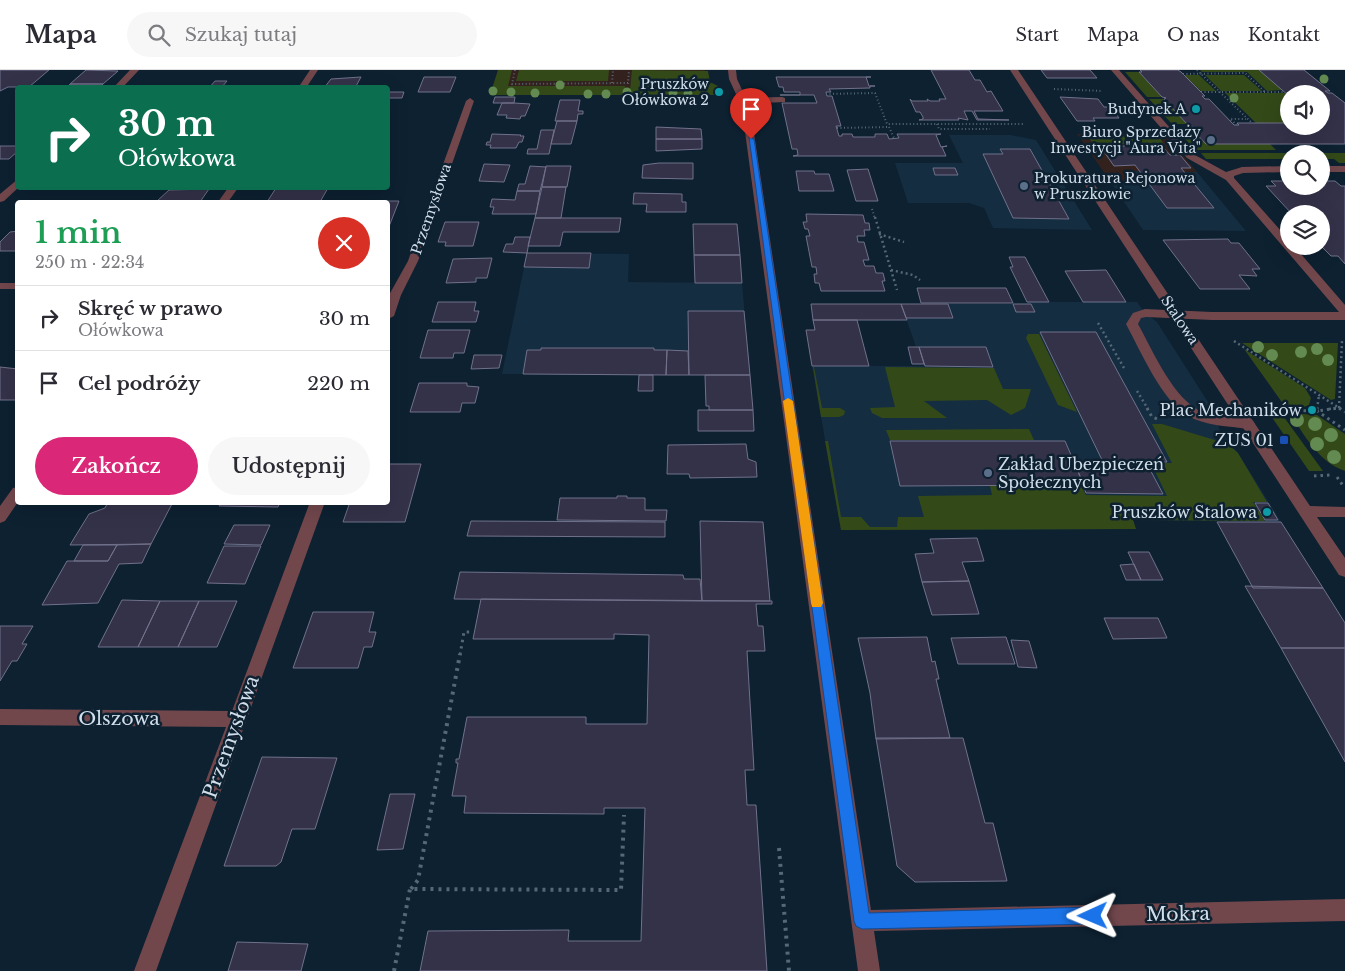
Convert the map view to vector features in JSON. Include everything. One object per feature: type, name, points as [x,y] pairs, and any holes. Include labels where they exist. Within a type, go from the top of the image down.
[{"type":"street","points":[[120,85],[135,70]]},
{"type":"street","points":[[304,85],[314,70]]},
{"type":"street","points":[[732,70],[733,79],[746,107],[751,139],[869,971]]},
{"type":"street","name":"Stalowa","points":[[1014,70],[1345,571]]},
{"type":"street","points":[[1115,70],[1190,156],[1229,178],[1345,312]]},
{"type":"street","points":[[743,101],[782,100]]},
{"type":"street","name":"Przemysłowa","points":[[390,311],[413,261],[470,101]]},
{"type":"street","points":[[1229,178],[1230,174],[1242,170],[1280,169]]},
{"type":"street","points":[[1330,169],[1345,169]]},
{"type":"street","points":[[0,198],[15,185]]},
{"type":"street","points":[[390,282],[402,282]]},
{"type":"street","points":[[0,286],[15,286]]},
{"type":"street","points":[[1248,424],[1225,422],[1197,415],[1179,403],[1132,324],[1137,316],[1145,313],[1176,315],[1345,316]]},
{"type":"street","points":[[0,516],[15,496]]},
{"type":"street","name":"Przemysłowa","points":[[145,971],[317,505]]},
{"type":"street","points":[[1306,511],[1345,512]]},
{"type":"street","name":"Olszowa","points":[[0,717],[238,719]]},
{"type":"street","name":"Mokra","points":[[862,921],[1345,910]]},
{"type":"path","points":[[515,70],[512,84],[628,83],[629,70]]},
{"type":"path","points":[[612,83],[613,70]]},
{"type":"path","points":[[1197,70],[1252,123]]},
{"type":"path","points":[[1183,74],[1245,73],[1265,92]]},
{"type":"path","points":[[1050,89],[1134,92]]},
{"type":"path","points":[[1201,92],[1280,92]]},
{"type":"path","points":[[826,94],[875,93],[894,138]]},
{"type":"path","points":[[1236,125],[1230,119],[1247,119]]},
{"type":"path","points":[[887,124],[1030,124]]},
{"type":"path","points":[[937,124],[939,129],[990,129],[987,124]]},
{"type":"path","points":[[836,128],[889,127]]},
{"type":"path","points":[[872,209],[898,290]]},
{"type":"path","points":[[879,234],[904,242]]},
{"type":"path","points":[[891,270],[913,275],[920,280]]},
{"type":"path","points":[[1234,341],[1345,412]]},
{"type":"path","points":[[1340,408],[1342,341]]},
{"type":"path","points":[[1317,411],[1319,395]]},
{"type":"path","points":[[1268,410],[1317,411],[1340,408]]},
{"type":"path","points":[[1317,411],[1345,430]]},
{"type":"path","points":[[1306,476],[1331,475]]},
{"type":"path","points":[[1337,477],[1345,489]]},
{"type":"path","points":[[394,971],[410,889],[418,880],[464,632],[471,632]]},
{"type":"path","points":[[410,889],[621,890],[624,815]]},
{"type":"path","points":[[779,848],[789,971]]},
{"type":"shaded area","points":[[498,70],[705,70],[707,95],[490,95]]},
{"type":"shaded area","points":[[1077,134],[1165,134],[1197,172],[1125,171],[1132,181],[1110,181]]},
{"type":"shaded area","points":[[949,135],[1011,135],[1036,140],[1092,230],[993,228],[984,208],[969,203],[908,203],[895,163],[963,163]]},
{"type":"shaded area","points":[[1124,171],[1197,172],[1246,231],[1143,230],[1110,181],[1132,181]]},
{"type":"shaded area","points":[[527,253],[629,254],[628,282],[742,283],[750,375],[502,374]]},
{"type":"shaded area","points":[[1027,302],[1137,302],[1145,313],[1157,322],[1213,410],[1220,431],[1238,453],[1281,522],[1133,520],[1136,529],[841,530],[812,366],[924,366],[919,347],[916,347],[901,304],[1028,304]]},
{"type":"green space","points":[[498,70],[512,70],[508,86],[625,86],[625,89],[630,90],[632,70],[708,71],[710,82],[724,89],[715,90],[715,94],[724,95],[490,95]]},
{"type":"green space","points":[[519,70],[609,70],[608,81],[516,81]]},
{"type":"green space","points":[[1200,70],[1259,70],[1280,88],[1280,90],[1267,91],[1247,72],[1202,72]]},
{"type":"green space","points":[[1125,72],[1139,72],[1162,97],[1147,97]]},
{"type":"green space","points":[[1184,75],[1199,75],[1216,91],[1201,91]]},
{"type":"green space","points":[[1205,75],[1244,75],[1262,91],[1221,91]]},
{"type":"green space","points":[[1225,93],[1280,93],[1280,123],[1256,123]]},
{"type":"green space","points":[[1149,99],[1164,99],[1187,124],[1172,124]]},
{"type":"green space","points":[[1176,129],[1191,129],[1206,144],[1270,144],[1276,150],[1195,150]]},
{"type":"green space","points":[[1088,136],[1159,137],[1164,144],[1093,144]]},
{"type":"green space","points":[[1201,153],[1280,153],[1280,159],[1206,159]]},
{"type":"green space","points":[[1330,153],[1345,153],[1345,163],[1339,163],[1334,159],[1330,159]]},
{"type":"green space","points":[[1028,334],[1039,334],[1077,412],[1058,405],[1026,338]]},
{"type":"green space","points":[[1242,343],[1338,343],[1335,399],[1331,400]]},
{"type":"green space","points":[[1244,349],[1305,388],[1311,398],[1309,405],[1301,408],[1286,408]]},
{"type":"green space","points":[[813,367],[822,408],[840,408],[845,411],[844,415],[839,417],[821,417]]},
{"type":"green space","points":[[885,367],[994,368],[1003,389],[1031,389],[1025,408],[1011,415],[987,400],[924,401],[947,418],[882,418],[872,413],[870,408],[895,407]]},
{"type":"green space","points":[[1269,413],[1281,413],[1323,471],[1309,471]]},
{"type":"green space","points":[[1289,413],[1317,415],[1345,434],[1345,471],[1327,461],[1313,447]]},
{"type":"green space","points":[[1152,424],[1162,424],[1228,444],[1238,453],[1267,502],[1253,502],[1265,521],[1133,520],[1136,529],[841,530],[825,441],[828,441],[841,517],[861,517],[870,527],[897,527],[898,517],[924,517],[918,496],[992,495],[990,486],[1081,486],[1086,495],[1167,496],[1151,463],[1172,463]]},
{"type":"green space","points":[[1029,429],[1034,440],[890,440],[886,430]]},
{"type":"building","points":[[0,70],[49,70],[31,85],[15,85],[15,87],[8,87],[0,91]]},
{"type":"building","points":[[86,70],[118,71],[103,84],[70,84]]},
{"type":"building","points":[[931,70],[969,70],[975,80],[980,80],[987,92],[991,91],[1003,111],[974,111],[978,119],[1009,120],[977,120],[972,111],[964,111],[968,120],[958,118],[959,120],[919,120],[923,119],[923,117],[920,112],[916,112],[910,99],[912,101],[928,101],[927,99],[930,101],[940,101],[939,99],[946,99]]},
{"type":"building","points":[[1041,70],[1090,70],[1097,78],[1047,78]]},
{"type":"building","name":"Budynek A","points":[[1140,70],[1178,70],[1205,96],[1202,96],[1205,99],[1209,99],[1234,125],[1239,125],[1237,123],[1280,123],[1280,135],[1330,135],[1330,93],[1332,93],[1345,103],[1345,144],[1206,144],[1190,127],[1193,127],[1187,124],[1164,99],[1166,98],[1162,97],[1139,72],[1142,72]]},
{"type":"building","name":"Budynek A","points":[[1259,70],[1304,70],[1323,85],[1280,85],[1280,88]]},
{"type":"building","points":[[361,77],[357,85],[326,85],[331,79]]},
{"type":"building","points":[[424,77],[456,77],[450,92],[418,92]]},
{"type":"building","points":[[776,77],[866,77],[870,88],[829,89],[831,92],[826,92],[827,96],[832,96],[841,126],[836,126],[839,136],[842,136],[842,134],[852,134],[853,137],[875,137],[875,134],[887,134],[889,139],[899,138],[897,134],[941,134],[936,135],[941,147],[947,146],[942,147],[946,156],[793,156],[798,155],[797,149],[792,149],[782,103],[817,103],[814,95],[800,95],[800,92],[784,92],[783,87],[779,87]]},
{"type":"building","points":[[215,81],[227,81],[224,85],[212,85]]},
{"type":"building","points":[[70,84],[103,84],[102,85]]},
{"type":"building","points":[[390,92],[404,92],[402,98],[390,98]]},
{"type":"building","points":[[495,97],[515,97],[514,103],[493,103]]},
{"type":"building","points":[[1060,97],[1098,99],[1104,107],[1111,107],[1119,118],[1093,118],[1095,121],[1077,121]]},
{"type":"building","points":[[560,100],[580,100],[578,111],[583,111],[583,114],[578,114],[577,121],[555,121]]},
{"type":"building","points":[[502,103],[530,104],[525,116],[521,116],[520,119],[506,118],[507,115],[497,115]]},
{"type":"building","points":[[557,121],[577,121],[571,144],[551,144]]},
{"type":"building","points":[[656,127],[701,129],[702,139],[656,139]]},
{"type":"building","points":[[541,130],[554,130],[549,154],[527,154],[528,149],[537,149]]},
{"type":"building","points":[[492,134],[524,136],[522,142],[519,142],[516,148],[490,148],[491,145],[486,145],[487,142],[490,142]]},
{"type":"building","points":[[656,139],[702,139],[702,149],[656,151]]},
{"type":"building","points":[[0,146],[15,146],[15,154],[9,159],[0,159]]},
{"type":"building","points":[[1100,146],[1162,146],[1170,155],[1180,155],[1191,168],[1181,168],[1214,208],[1167,208],[1135,165],[1114,166]]},
{"type":"building","name":"Prokuratura Rejonowa w Pruszkowie","points":[[1000,149],[1030,149],[1069,219],[1013,218],[983,154],[1003,154]]},
{"type":"building","points":[[693,163],[693,179],[642,178],[643,165]]},
{"type":"building","points":[[484,164],[510,165],[504,182],[479,181]]},
{"type":"building","points":[[530,166],[546,167],[540,191],[517,191],[519,184],[525,184]]},
{"type":"building","points":[[546,166],[571,166],[567,187],[542,187]]},
{"type":"building","points":[[933,168],[955,168],[958,175],[935,175]]},
{"type":"building","points":[[868,169],[878,201],[856,201],[847,170]]},
{"type":"building","points":[[796,171],[814,171],[815,174],[829,174],[834,191],[799,191]]},
{"type":"building","points":[[1271,181],[1280,181],[1280,195],[1330,195],[1330,181],[1335,181],[1341,186],[1345,186],[1345,264],[1338,256],[1330,255],[1330,205],[1284,205],[1266,186],[1276,186]]},
{"type":"building","points":[[542,187],[566,187],[561,218],[535,218]]},
{"type":"building","points":[[169,190],[208,190],[201,200],[158,200]]},
{"type":"building","points":[[275,190],[327,190],[321,200],[268,200]]},
{"type":"building","points":[[517,191],[540,191],[536,214],[492,214],[494,207],[490,207],[492,199],[515,200]]},
{"type":"building","points":[[634,193],[682,194],[682,202],[686,202],[686,212],[646,212],[647,204],[633,204]]},
{"type":"building","points":[[390,201],[399,201],[390,224]]},
{"type":"building","points":[[806,214],[863,215],[865,223],[869,223],[870,230],[864,230],[865,236],[857,236],[858,242],[864,242],[869,260],[863,260],[865,266],[874,266],[876,273],[883,273],[885,281],[882,281],[885,291],[821,291],[819,283],[815,283],[814,274],[817,274],[816,267],[812,267],[806,236],[810,236],[803,222],[807,222]]},
{"type":"building","points":[[535,218],[621,218],[619,232],[563,232],[560,246],[528,246]]},
{"type":"building","points":[[445,222],[479,222],[473,246],[445,246],[446,242],[438,242]]},
{"type":"building","points":[[693,224],[737,224],[740,255],[694,255]]},
{"type":"building","points":[[15,231],[15,251],[0,251],[0,242],[10,232]]},
{"type":"building","points":[[515,237],[530,237],[527,253],[503,252],[506,244],[513,244]]},
{"type":"building","points":[[1228,239],[1231,243],[1239,243],[1260,269],[1252,269],[1257,276],[1239,275],[1250,289],[1200,289],[1163,240]]},
{"type":"building","points":[[527,253],[591,253],[589,268],[524,267]]},
{"type":"building","points":[[694,255],[740,255],[742,283],[695,283]]},
{"type":"building","points":[[1009,257],[1025,257],[1049,302],[1027,302],[1010,267],[1013,267]]},
{"type":"building","points":[[492,258],[487,278],[476,278],[476,282],[446,283],[453,259]]},
{"type":"building","points":[[1106,270],[1126,302],[1083,302],[1065,271]]},
{"type":"building","points":[[917,288],[1006,288],[1013,303],[921,303]]},
{"type":"building","points":[[438,302],[476,302],[474,311],[479,311],[476,322],[432,322]]},
{"type":"building","points":[[811,304],[901,304],[907,320],[813,320]]},
{"type":"building","points":[[901,304],[948,304],[953,318],[906,318]]},
{"type":"building","points":[[1013,304],[1031,304],[1035,312],[1016,312]]},
{"type":"building","points":[[688,311],[744,311],[750,375],[689,375]]},
{"type":"building","points":[[813,320],[857,320],[869,366],[812,366],[806,330],[815,330]]},
{"type":"building","points":[[428,330],[470,330],[464,353],[454,353],[453,358],[420,358]]},
{"type":"building","points":[[1040,332],[1096,332],[1167,462],[1103,462]]},
{"type":"building","points":[[908,347],[919,347],[924,364],[912,364]]},
{"type":"building","points":[[919,347],[986,347],[993,367],[925,366]]},
{"type":"building","points":[[541,348],[654,348],[654,350],[667,350],[666,375],[523,374],[527,350],[541,350]]},
{"type":"building","points":[[667,350],[688,351],[689,375],[666,375]]},
{"type":"building","points":[[474,355],[502,355],[499,368],[471,369]]},
{"type":"building","points":[[0,367],[15,369],[15,400],[0,400]]},
{"type":"building","points":[[639,375],[653,375],[653,391],[638,391]]},
{"type":"building","points":[[705,375],[750,375],[753,410],[709,410],[709,406],[706,406]]},
{"type":"building","points":[[419,383],[467,383],[467,386],[479,387],[475,403],[462,403],[460,412],[410,412]]},
{"type":"building","points":[[698,410],[753,410],[754,431],[698,431]]},
{"type":"building","name":"Zakład Ubezpieczeń Społecznych","points":[[890,441],[1065,441],[1084,485],[900,486]]},
{"type":"building","points":[[746,444],[748,459],[756,462],[757,477],[690,478],[689,474],[667,474],[668,445]]},
{"type":"building","points":[[1074,461],[1146,462],[1163,494],[1086,493]]},
{"type":"building","points":[[390,464],[421,464],[405,522],[343,522],[349,505],[390,505]]},
{"type":"building","points":[[617,496],[645,498],[645,510],[667,510],[666,521],[557,520],[560,498],[617,498]]},
{"type":"building","name":"Pruszków Stalowa","points":[[1255,503],[1268,503],[1278,520],[1265,520]]},
{"type":"building","points":[[106,505],[171,505],[151,544],[70,545],[89,514],[105,508]]},
{"type":"building","points":[[220,505],[279,505],[278,507]]},
{"type":"building","points":[[471,521],[665,522],[665,537],[467,536]]},
{"type":"building","points":[[700,521],[763,522],[770,601],[702,601]]},
{"type":"building","points":[[1217,522],[1281,522],[1323,588],[1253,588]]},
{"type":"building","points":[[234,525],[270,525],[261,545],[224,544]]},
{"type":"building","points":[[977,538],[984,561],[962,562],[969,581],[922,582],[915,554],[934,553],[930,539]]},
{"type":"building","points":[[151,544],[142,563],[119,564],[98,603],[42,605],[67,561],[108,561],[117,545]]},
{"type":"building","points":[[83,545],[117,545],[108,561],[74,561]]},
{"type":"building","points":[[224,546],[261,546],[245,584],[207,583]]},
{"type":"building","points":[[1128,552],[1149,552],[1163,580],[1141,580]]},
{"type":"building","points":[[1134,564],[1141,580],[1126,580],[1120,565]]},
{"type":"building","points":[[460,572],[683,575],[684,579],[700,579],[702,601],[454,599]]},
{"type":"building","points":[[969,581],[979,614],[932,615],[922,582]]},
{"type":"building","points":[[1245,586],[1323,588],[1345,623],[1345,648],[1281,648]]},
{"type":"building","points":[[481,599],[772,601],[772,604],[756,604],[758,626],[763,626],[765,651],[747,651],[754,770],[745,770],[747,805],[756,805],[767,971],[420,971],[428,931],[569,930],[568,941],[641,941],[645,808],[604,808],[604,814],[464,813],[466,796],[452,796],[458,763],[456,763],[456,759],[459,759],[467,717],[586,717],[586,724],[647,724],[649,635],[614,634],[614,639],[473,639]]},
{"type":"building","points":[[122,600],[160,601],[138,647],[98,647]]},
{"type":"building","points":[[160,601],[199,601],[178,647],[138,647]]},
{"type":"building","points":[[199,601],[237,601],[217,647],[178,647]]},
{"type":"building","points":[[313,612],[374,612],[369,632],[376,632],[372,647],[364,647],[358,668],[293,668]]},
{"type":"building","points":[[1104,618],[1158,618],[1167,638],[1113,639]]},
{"type":"building","points":[[0,626],[33,626],[22,644],[27,644],[17,661],[12,661],[0,681]]},
{"type":"building","points":[[927,637],[932,662],[935,661],[939,679],[936,679],[950,738],[876,739],[870,693],[858,638]]},
{"type":"building","points":[[1006,637],[1015,664],[958,664],[951,638]]},
{"type":"building","points":[[1011,640],[1029,641],[1037,668],[1018,667]]},
{"type":"building","points":[[1281,648],[1345,648],[1345,762]]},
{"type":"building","points":[[876,738],[963,738],[985,823],[993,823],[1007,881],[915,882],[897,866]]},
{"type":"building","points":[[262,757],[337,758],[315,829],[292,829],[281,862],[276,866],[224,866]]},
{"type":"building","points":[[390,794],[415,794],[403,849],[377,850]]},
{"type":"building","points":[[237,942],[308,944],[301,971],[228,971]]},
{"type":"slow traffic","points":[[788,401],[817,603]]},
{"type":"place","name":"Pruszków Ołówkowa 2","points":[[719,92]]},
{"type":"place","name":"Budynek A","points":[[1196,109]]},
{"type":"place","name":"Biuro Sprzedaży Inwestycji \"Aura Vita\"","points":[[1211,140]]},
{"type":"place","name":"Prokuratura Rejonowa w Pruszkowie","points":[[1024,186]]},
{"type":"place","name":"Plac Mechaników","points":[[1312,410]]},
{"type":"place","name":"ZUS 01","points":[[1284,440]]},
{"type":"place","name":"Zakład Ubezpieczeń Społecznych","points":[[988,473]]},
{"type":"place","name":"Pruszków Stalowa","points":[[1267,512]]},
{"type":"route","points":[[751,139],[862,921],[1093,916]]}]
